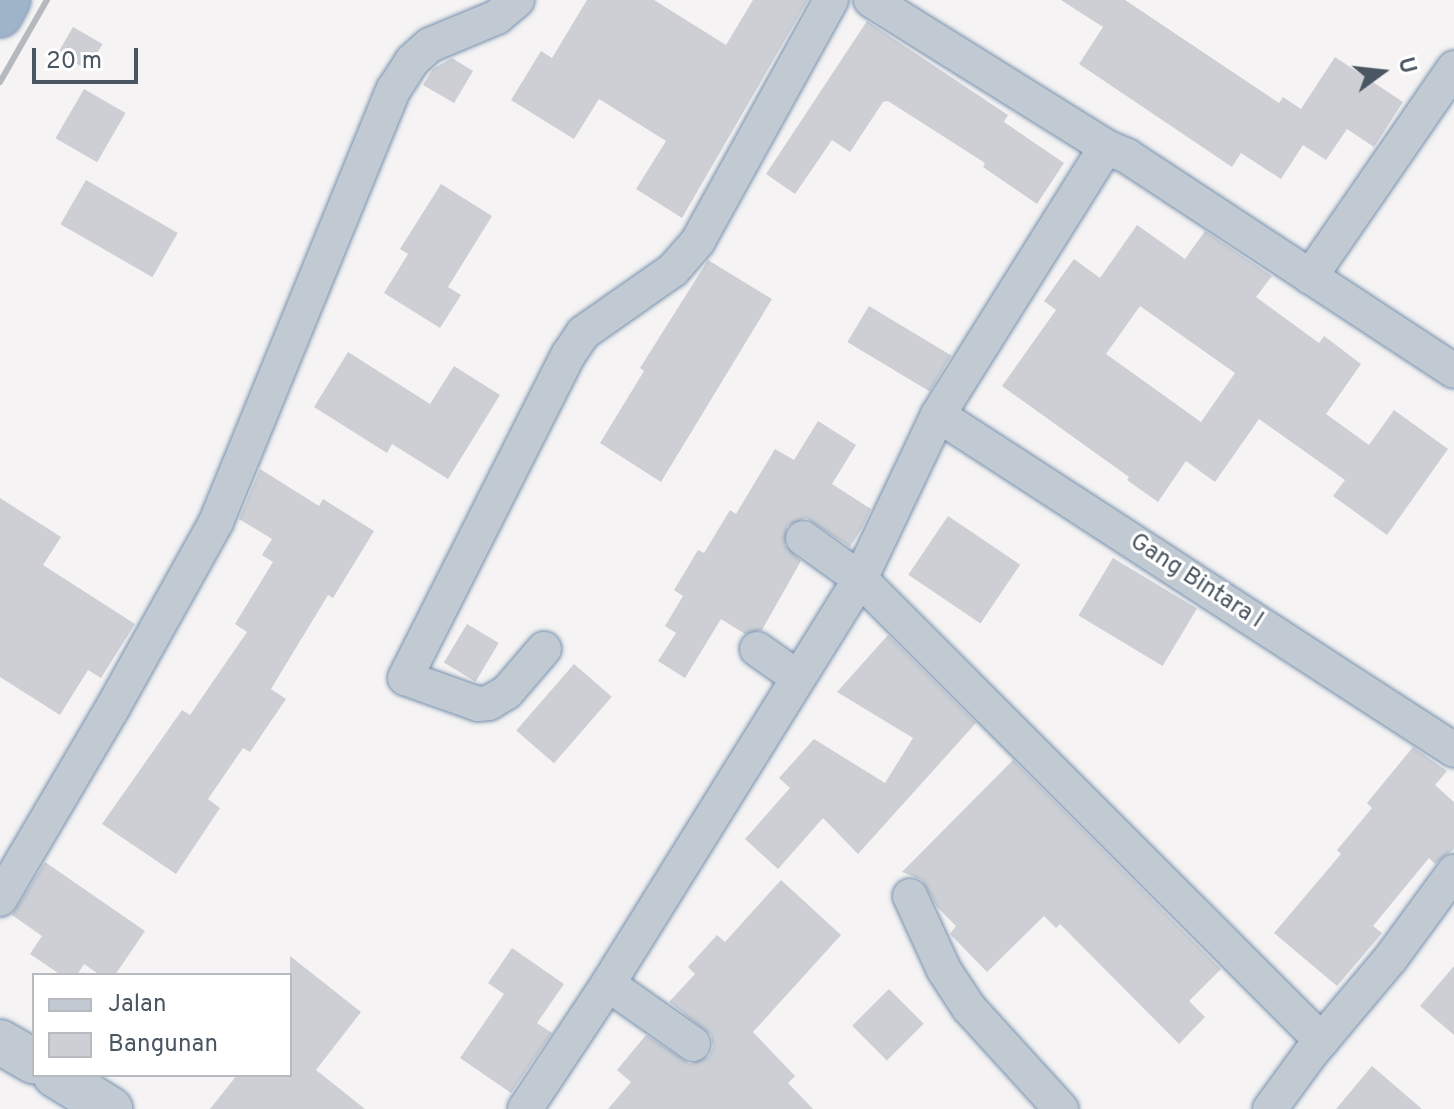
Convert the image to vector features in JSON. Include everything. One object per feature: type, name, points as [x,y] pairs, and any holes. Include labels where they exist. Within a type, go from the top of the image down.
[{"type":"highway","points":[[0,15],[8,0]]},
{"type":"street","points":[[0,899],[112,709],[216,522],[394,89],[412,61],[430,45],[497,17],[517,0]]},
{"type":"street","points":[[544,649],[507,692],[489,703],[478,704],[405,678],[569,354],[583,333],[673,270],[691,250],[831,0]]},
{"type":"street","points":[[871,0],[1106,147],[1127,156],[1454,371]]},
{"type":"street","points":[[1310,277],[1454,68]]},
{"type":"street","points":[[525,1109],[608,984],[860,579],[938,415],[1106,147]]},
{"type":"street","name":"Gang Bintara I","points":[[938,415],[1454,750]]},
{"type":"street","points":[[803,538],[860,579],[1322,1041]]},
{"type":"street","points":[[757,649],[798,678]]},
{"type":"street","points":[[1270,1109],[1391,958],[1454,872]]},
{"type":"street","points":[[910,896],[944,970],[969,1008],[1061,1109]]},
{"type":"street","points":[[608,984],[693,1044]]},
{"type":"street","points":[[0,1042],[32,1061]]},
{"type":"street","points":[[58,1077],[110,1109]]},
{"type":"building","points":[[587,0],[654,0],[726,45],[753,0],[808,0],[682,218],[636,189],[666,141],[599,99],[574,139],[511,100],[541,51],[552,58]]},
{"type":"building","points":[[1061,0],[1125,0],[1279,103],[1283,97],[1301,109],[1335,57],[1403,102],[1374,147],[1347,129],[1326,160],[1303,145],[1281,179],[1241,153],[1232,167],[1079,64],[1103,27]]},
{"type":"building","points":[[867,21],[1008,115],[1004,122],[1064,163],[1037,204],[983,167],[985,163],[888,101],[883,102],[850,152],[832,140],[795,194],[766,174]]},
{"type":"building","points":[[73,27],[102,44],[87,70],[58,53]]},
{"type":"building","points":[[452,58],[473,71],[454,103],[423,85],[433,69]]},
{"type":"building","points":[[84,89],[126,113],[97,162],[56,138]]},
{"type":"building","points":[[86,180],[178,233],[152,277],[60,224]]},
{"type":"building","points":[[441,184],[492,216],[448,287],[461,295],[440,328],[384,293],[408,254],[400,249]]},
{"type":"building","points":[[1137,225],[1185,259],[1205,231],[1272,276],[1256,297],[1319,343],[1324,336],[1361,364],[1326,414],[1369,445],[1394,410],[1448,449],[1387,535],[1333,496],[1345,480],[1259,419],[1215,482],[1186,461],[1158,502],[1127,480],[1129,477],[1002,386],[1056,310],[1044,301],[1074,259],[1100,278]],"holes":[[[1140,306],[1235,373],[1201,422],[1106,354]]]},
{"type":"building","points":[[708,260],[772,299],[661,482],[600,443],[644,371],[640,368]]},
{"type":"building","points":[[869,306],[951,355],[930,391],[847,342]]},
{"type":"building","points":[[348,352],[430,404],[454,366],[500,395],[448,479],[392,444],[387,453],[314,407]]},
{"type":"building","points":[[818,421],[856,445],[832,484],[871,509],[862,528],[850,547],[806,518],[787,526],[785,545],[801,561],[762,630],[745,634],[721,619],[685,678],[658,661],[676,633],[665,626],[683,596],[674,590],[698,550],[704,553],[730,510],[736,514],[775,449],[794,460]]},
{"type":"building","points":[[260,469],[319,506],[323,499],[374,531],[333,598],[328,595],[271,689],[286,699],[250,752],[243,748],[208,799],[220,808],[176,874],[102,824],[182,710],[190,715],[247,632],[235,624],[273,562],[262,555],[272,539],[239,519]]},
{"type":"building","points":[[0,498],[61,537],[43,565],[135,624],[101,678],[88,670],[60,715],[0,677]]},
{"type":"building","points":[[948,516],[1020,565],[980,624],[908,575]]},
{"type":"building","points":[[1113,558],[1197,608],[1162,666],[1078,615]]},
{"type":"building","points":[[467,624],[499,643],[476,682],[444,663]]},
{"type":"building","points":[[888,635],[976,723],[858,854],[823,818],[778,869],[745,839],[790,788],[779,778],[814,739],[885,783],[913,738],[837,692]]},
{"type":"building","points":[[574,664],[612,697],[554,763],[516,730]]},
{"type":"building","points":[[1413,747],[1447,771],[1435,785],[1454,802],[1454,849],[1435,864],[1429,858],[1373,926],[1382,933],[1337,986],[1274,933],[1341,854],[1337,850],[1372,808],[1367,803]]},
{"type":"building","points":[[1013,760],[1221,969],[1189,1001],[1205,1017],[1179,1044],[1060,924],[1056,928],[1044,916],[987,972],[950,934],[956,926],[937,907],[922,880],[902,872]]},
{"type":"building","points":[[45,862],[145,931],[116,973],[97,973],[84,964],[78,973],[58,973],[30,954],[42,936],[12,915]]},
{"type":"building","points":[[781,880],[841,935],[753,1032],[795,1076],[788,1083],[813,1109],[608,1109],[631,1082],[617,1070],[646,1035],[690,1064],[709,1056],[713,1047],[711,1035],[669,1002],[695,974],[688,967],[717,935],[725,942]]},
{"type":"building","points":[[512,948],[564,984],[537,1023],[552,1033],[511,1093],[460,1058],[504,994],[488,983]]},
{"type":"building","points":[[290,956],[361,1012],[316,1070],[365,1109],[210,1109],[235,1077],[292,1077]]},
{"type":"building","points":[[1454,966],[1454,1035],[1420,1006]]},
{"type":"building","points":[[889,989],[924,1024],[887,1060],[852,1026]]},
{"type":"building","points":[[1372,1066],[1422,1109],[1336,1109]]},
{"type":"railway","points":[[0,82],[47,0]]}]
